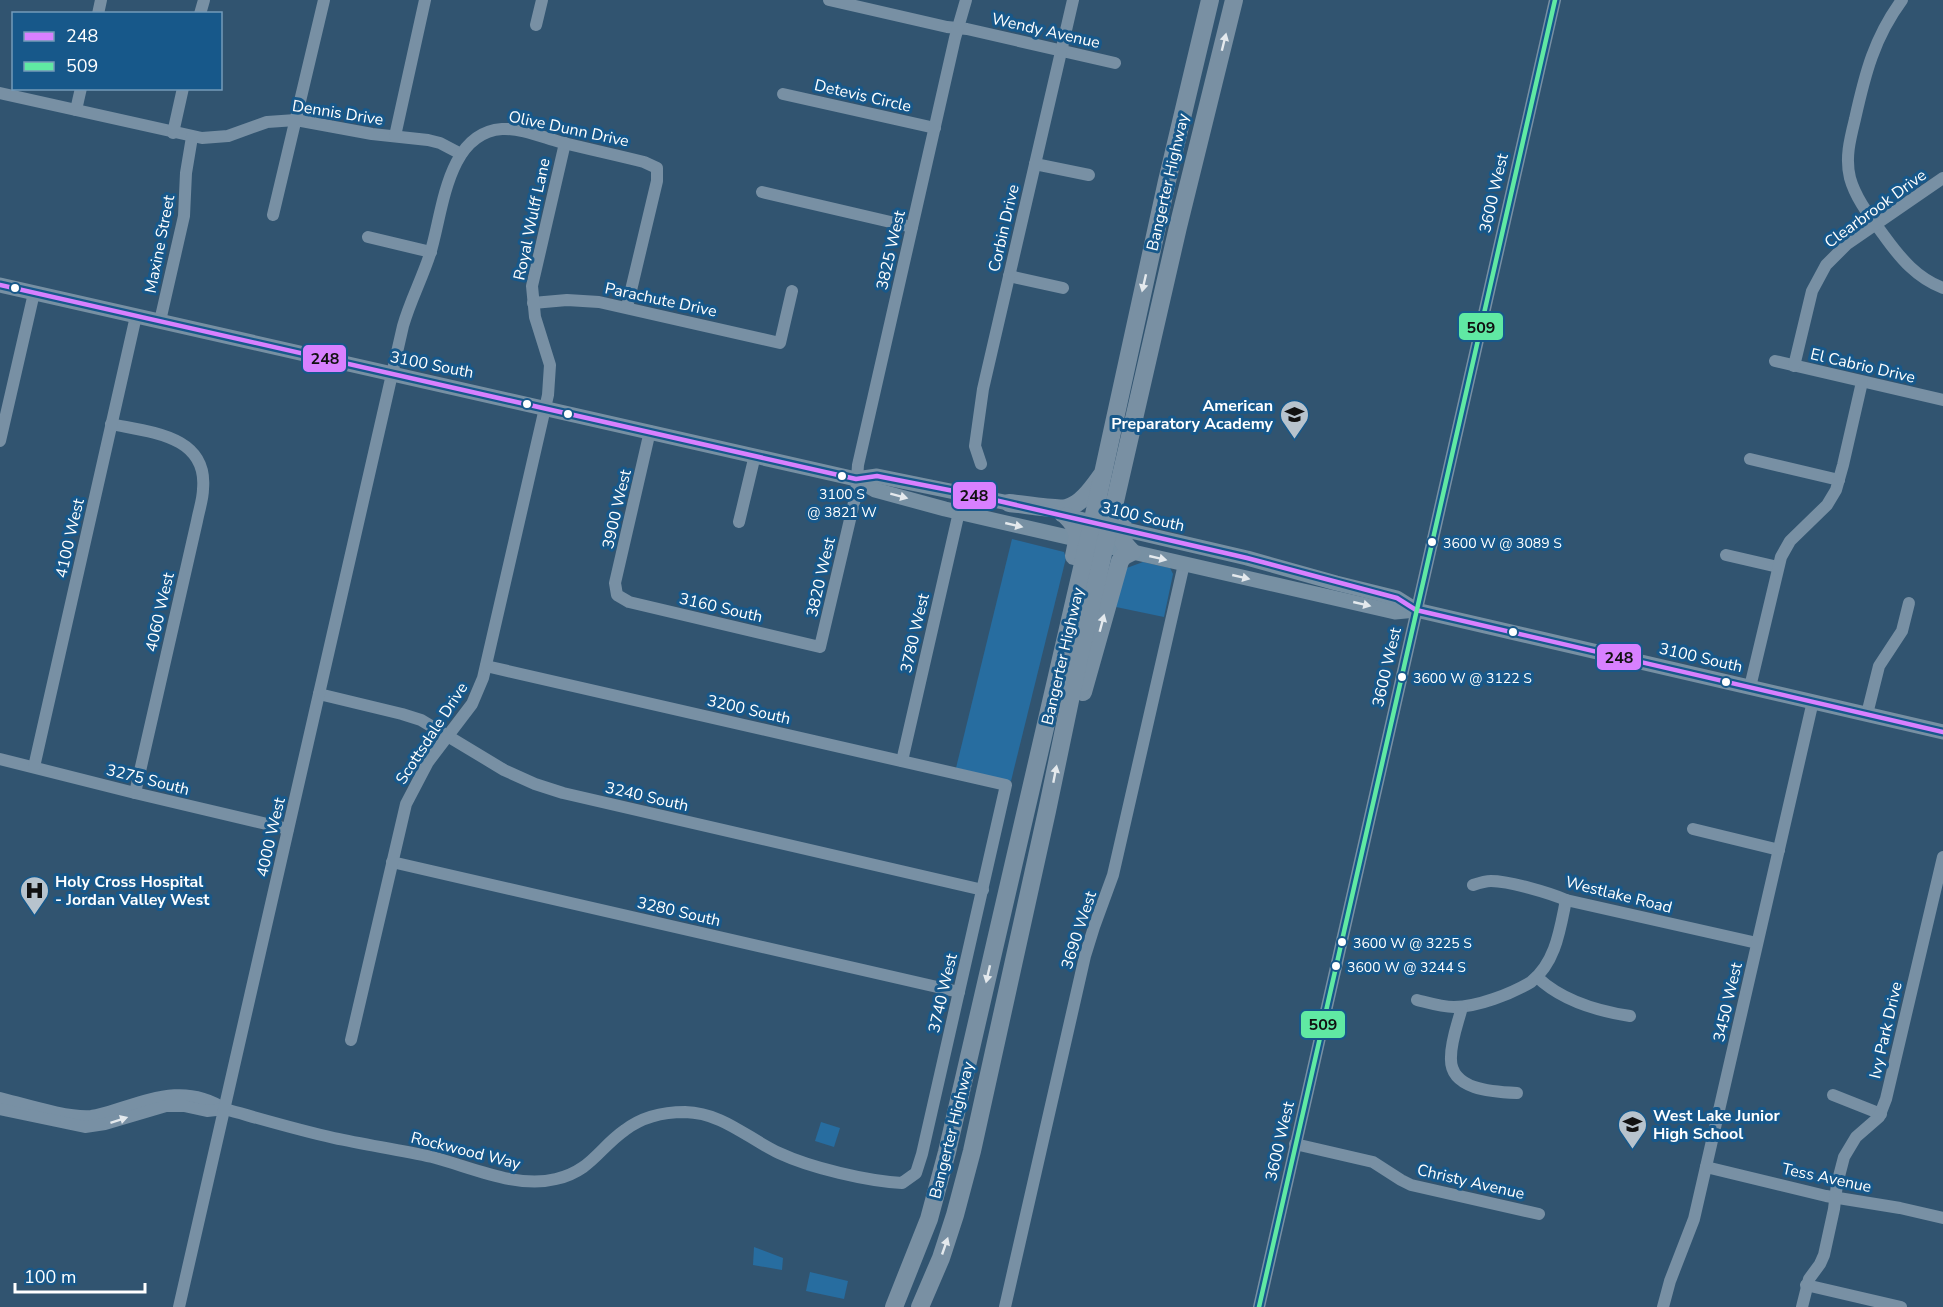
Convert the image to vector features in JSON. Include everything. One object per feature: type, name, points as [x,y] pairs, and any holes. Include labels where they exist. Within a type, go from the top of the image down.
[{"type":"highway","name":"Bangerter Highway","points":[[894,1307],[929,1219],[944,1162],[1090,542],[1108,526],[1104,472],[1135,320],[1210,0]]},
{"type":"highway","name":"Bangerter Highway","points":[[1170,262],[1234,0]]},
{"type":"highway","points":[[1063,736],[1075,723],[1119,561],[1132,552],[1108,526],[1174,298],[1174,275],[1166,242],[1166,231],[1206,61],[1201,42]]},
{"type":"highway","points":[[1009,503],[1066,508],[1086,495],[1104,472]]},
{"type":"highway","points":[[1066,516],[1077,531],[1090,542]]},
{"type":"highway","name":"Bangerter Highway","points":[[918,1305],[941,1258],[961,1195],[1010,980],[1063,736],[1090,542]]},
{"type":"highway","points":[[1010,980],[1005,960],[1031,840],[1026,815]]},
{"type":"highway","points":[[910,1269],[911,1299],[918,1305]]},
{"type":"main road","name":"3100 South","points":[[0,285],[755,455],[856,479],[875,490],[959,512],[1184,564],[1395,612],[1416,610],[1943,732]]},
{"type":"main road","name":"3100 South","points":[[856,479],[877,476],[1009,503],[1247,558],[1336,583],[1397,597],[1416,610]]},
{"type":"street","points":[[273,215],[324,0]]},
{"type":"street","points":[[395,136],[425,0]]},
{"type":"street","points":[[536,25],[542,0]]},
{"type":"street","name":"Wendy Avenue","points":[[829,0],[859,3],[1115,63]]},
{"type":"street","name":"3825 West","points":[[856,479],[912,227],[966,0]]},
{"type":"street","name":"Corbin Drive","points":[[981,464],[975,446],[981,404],[1073,0]]},
{"type":"street","name":"3600 West","points":[[1258,1307],[1555,0]]},
{"type":"street","points":[[1902,0],[1885,26],[1870,57],[1848,147],[1848,167],[1850,179],[1861,202],[1876,225],[1908,265],[1926,280],[1943,288]]},
{"type":"street","points":[[76,110],[81,90]]},
{"type":"street","points":[[173,132],[183,90]]},
{"type":"street","name":"Dennis Drive","points":[[0,93],[192,137],[221,137],[267,122],[296,120],[359,132],[434,141],[461,154]]},
{"type":"street","name":"Detevis Circle","points":[[783,94],[935,128]]},
{"type":"street","name":"Olive Dunn Drive","points":[[392,375],[408,309],[431,252],[444,195],[461,154],[480,135],[502,129],[519,131],[644,162],[657,168],[657,181],[627,307]]},
{"type":"street","name":"Maxine Street","points":[[160,321],[184,216],[186,173],[192,137]]},
{"type":"street","name":"Royal Wulff Lane","points":[[546,408],[550,365],[537,324],[532,286],[565,143]]},
{"type":"street","points":[[1035,164],[1089,175]]},
{"type":"street","name":"Clearbrook Drive","points":[[1794,366],[1815,282],[1834,255],[1943,178]]},
{"type":"street","points":[[762,192],[912,227]]},
{"type":"street","points":[[368,237],[431,252]]},
{"type":"street","points":[[1009,276],[1063,288]]},
{"type":"street","name":"Parachute Drive","points":[[533,303],[567,300],[599,302],[780,343],[792,291]]},
{"type":"street","points":[[0,441],[34,293]]},
{"type":"street","name":"4100 West","points":[[34,767],[136,316]]},
{"type":"street","name":"El Cabrio Drive","points":[[1775,361],[1943,400]]},
{"type":"street","name":"4000 West","points":[[179,1307],[392,375]]},
{"type":"street","points":[[1750,687],[1781,557],[1790,541],[1827,505],[1839,480],[1862,382]]},
{"type":"street","name":"Scottsdale Drive","points":[[351,1040],[403,813],[410,794],[428,762],[474,700],[481,685],[546,408]]},
{"type":"street","name":"4060 West","points":[[111,424],[160,434],[183,443],[195,455],[203,474],[204,488],[135,793]]},
{"type":"street","name":"3900 West","points":[[617,595],[615,583],[650,432]]},
{"type":"street","points":[[739,522],[755,455]]},
{"type":"street","points":[[1750,459],[1839,480]]},
{"type":"street","name":"3820 West","points":[[820,647],[856,494],[856,479]]},
{"type":"street","name":"3780 West","points":[[902,761],[959,512]]},
{"type":"street","points":[[1726,555],[1778,567]]},
{"type":"street","name":"3690 West","points":[[1005,1307],[1085,956],[1113,875],[1184,564]]},
{"type":"street","name":"3160 South","points":[[617,595],[629,602],[820,647]]},
{"type":"street","points":[[1867,714],[1879,666],[1902,631],[1909,603]]},
{"type":"street","name":"3200 South","points":[[486,666],[1006,785]]},
{"type":"street","name":"3240 South","points":[[319,694],[421,720],[504,770],[563,793],[983,890]]},
{"type":"street","name":"3450 West","points":[[1663,1307],[1670,1281],[1692,1228],[1813,701]]},
{"type":"street","name":"3275 South","points":[[0,759],[288,829]]},
{"type":"street","name":"3740 West","points":[[884,1182],[902,1183],[916,1173],[922,1154],[1006,785]]},
{"type":"street","points":[[1693,829],[1779,850]]},
{"type":"street","name":"Ivy Park Drive","points":[[1881,1114],[1943,857]]},
{"type":"street","name":"3280 South","points":[[392,861],[959,992]]},
{"type":"street","name":"Westlake Road","points":[[1473,885],[1496,881],[1566,900],[1757,943]]},
{"type":"street","points":[[1417,1000],[1444,1006],[1462,1006],[1514,990],[1537,978],[1546,966],[1555,946],[1566,900]]},
{"type":"street","points":[[1537,978],[1551,990],[1571,1000],[1608,1012],[1630,1016]]},
{"type":"street","points":[[1462,1006],[1451,1052],[1451,1064],[1455,1074],[1463,1082],[1473,1086],[1497,1092],[1517,1093]]},
{"type":"street","points":[[0,1098],[84,1116],[100,1115],[158,1096],[172,1094],[212,1100],[225,1109]]},
{"type":"street","points":[[1802,1307],[1806,1285],[1824,1256],[1844,1157],[1856,1137],[1881,1114],[1833,1095]]},
{"type":"street","points":[[0,1109],[85,1127],[105,1124],[166,1106],[184,1106],[207,1112],[225,1109]]},
{"type":"street","name":"Rockwood Way","points":[[225,1109],[326,1136],[431,1157],[518,1181],[535,1182],[556,1179],[576,1172],[625,1130],[643,1120],[674,1112],[698,1113],[730,1124],[791,1159],[884,1182]]},
{"type":"street","name":"Christy Avenue","points":[[1295,1144],[1373,1162],[1411,1185],[1539,1214]]},
{"type":"street","name":"Tess Avenue","points":[[1706,1167],[1835,1198],[1900,1208],[1943,1218]]},
{"type":"street","points":[[1806,1285],[1901,1307]]},
{"type":"shaded area","points":[[1012,539],[1064,552],[1066,558],[1011,781],[956,768]]},
{"type":"shaded area","points":[[1143,562],[1170,568],[1173,574],[1164,617],[1116,607],[1124,569]]},
{"type":"shaded area","points":[[821,1122],[840,1128],[834,1147],[815,1141]]},
{"type":"shaded area","points":[[754,1247],[783,1258],[782,1270],[753,1265]]},
{"type":"shaded area","points":[[810,1272],[848,1281],[844,1299],[806,1291]]},
{"type":"transit line","name":"509","points":[[1259,1307],[1555,0]]},
{"type":"transit line","name":"248","points":[[0,285],[856,479],[877,476],[964,493],[1247,558],[1397,598],[1416,610],[1943,732]]},
{"type":"place","name":"American Preparatory Academy","points":[[1294,440]]},
{"type":"place","name":"3100 S @ 3821 W","points":[[842,476]]},
{"type":"place","name":"3600 W @ 3089 S","points":[[1432,542]]},
{"type":"place","name":"3600 W @ 3122 S","points":[[1402,677]]},
{"type":"place","name":"Holy Cross Hospital - Jordan Valley West","points":[[34,916]]},
{"type":"place","name":"3600 W @ 3225 S","points":[[1342,942]]},
{"type":"place","name":"3600 W @ 3244 S","points":[[1336,966]]},
{"type":"place","name":"West Lake Junior High School","points":[[1632,1150]]}]
